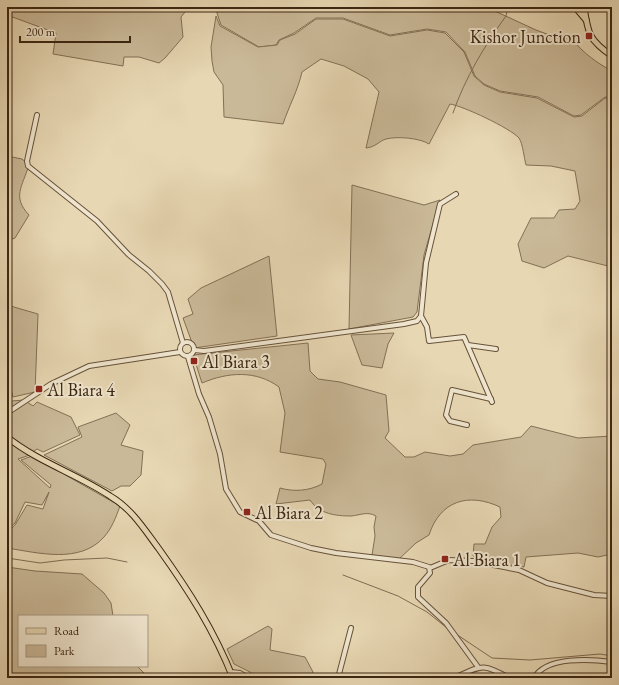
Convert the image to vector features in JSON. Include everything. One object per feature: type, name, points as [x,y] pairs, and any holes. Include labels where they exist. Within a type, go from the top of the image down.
[{"type":"main road","points":[[513,7],[527,7]]},
{"type":"main road","points":[[575,7],[586,21]]},
{"type":"main road","points":[[584,7],[590,34],[596,45],[612,56]]},
{"type":"main road","points":[[7,437],[29,452],[110,496],[133,513],[190,591],[219,646],[233,678]]},
{"type":"street","points":[[37,115],[27,162],[28,166],[97,221],[129,255],[149,270],[162,284],[168,292],[183,343],[180,347],[180,352],[183,356],[188,357]]},
{"type":"street","points":[[194,350],[204,351],[417,321],[421,316],[426,263],[440,204],[456,194]]},
{"type":"street","points":[[421,316],[427,327],[429,341],[464,337],[492,400],[452,390],[446,415],[450,421],[467,425]]},
{"type":"street","points":[[183,343],[190,343],[193,346],[194,350],[192,355],[188,357]]},
{"type":"street","points":[[468,345],[496,349]]},
{"type":"street","points":[[7,413],[51,384],[89,366],[180,352]]},
{"type":"street","points":[[188,357],[220,454],[226,489],[240,512],[259,521],[271,535],[311,548],[336,553],[413,562],[426,565],[430,568]]},
{"type":"street","points":[[430,568],[449,560],[473,561],[519,570],[547,583],[594,595],[612,596]]},
{"type":"street","points":[[430,568],[428,577],[418,587],[418,597],[446,623],[478,667]]},
{"type":"street","points":[[338,678],[351,628]]},
{"type":"street","points":[[534,678],[542,669],[553,664],[590,659],[612,662]]},
{"type":"street","points":[[454,678],[478,667],[492,668],[509,678]]},
{"type":"street","points":[[231,672],[240,673],[249,678]]},
{"type":"green space","points":[[7,7],[189,7],[181,17],[183,37],[165,58],[159,63],[139,57],[124,57],[123,66],[53,54],[56,33],[7,15]]},
{"type":"green space","points":[[215,7],[486,7],[536,30],[555,37],[572,39],[590,57],[612,71],[612,98],[605,97],[581,115],[574,116],[538,97],[500,91],[484,84],[475,76],[465,52],[446,32],[427,29],[390,35],[343,18],[316,18],[294,33],[279,40],[276,45],[259,47],[221,25]]},
{"type":"green space","points":[[216,16],[220,26],[258,47],[277,45],[280,40],[295,34],[316,19],[343,19],[390,36],[427,30],[445,33],[464,52],[474,76],[484,85],[500,92],[537,98],[574,117],[582,116],[605,98],[612,99],[612,267],[568,256],[544,268],[522,261],[518,244],[531,218],[554,218],[559,210],[575,209],[580,201],[575,171],[551,166],[526,165],[519,138],[497,123],[465,109],[450,104],[429,144],[414,139],[396,138],[386,139],[366,148],[379,92],[368,79],[344,66],[321,59],[302,72],[283,124],[224,117],[223,85],[214,72],[212,61],[211,47]]},
{"type":"green space","points":[[7,156],[22,159],[29,165],[21,186],[20,197],[24,209],[29,215],[15,238],[7,241]]},
{"type":"green space","points":[[352,185],[424,205],[440,200],[424,255],[417,312],[413,317],[349,329]]},
{"type":"green space","points":[[269,256],[277,336],[194,348],[183,318],[193,314],[188,299],[201,288]]},
{"type":"green space","points":[[7,305],[38,314],[35,392],[13,397],[7,375]]},
{"type":"green space","points":[[394,333],[388,344],[382,368],[362,365],[351,335]]},
{"type":"green space","points":[[308,343],[310,371],[318,379],[340,382],[386,395],[389,431],[385,438],[405,457],[414,457],[425,452],[450,456],[463,454],[473,445],[521,437],[531,426],[578,438],[612,436],[612,554],[598,557],[578,553],[526,557],[524,567],[499,563],[473,556],[474,544],[485,544],[492,527],[501,517],[500,507],[477,500],[466,500],[448,507],[440,514],[429,535],[416,543],[399,559],[372,555],[376,516],[367,514],[351,516],[334,515],[318,508],[310,500],[276,504],[280,488],[301,490],[322,484],[326,464],[323,459],[280,452],[285,413],[279,387],[270,381],[251,375],[242,374],[212,379],[202,383],[193,355]]},
{"type":"green space","points":[[7,387],[11,401],[24,400],[33,406],[37,402],[71,417],[80,435],[43,452],[37,449],[27,456],[18,459],[50,488],[51,485],[21,460],[32,456],[120,506],[109,530],[104,537],[83,551],[71,554],[45,554],[7,548],[7,533],[15,525],[27,505],[43,509],[49,492],[42,505],[25,502],[15,523],[7,530]]},
{"type":"green space","points":[[116,413],[130,425],[121,445],[143,451],[141,475],[130,486],[121,486],[112,491],[44,455],[82,437],[78,427]]},
{"type":"green space","points":[[7,567],[35,571],[82,574],[104,593],[111,603],[113,615],[18,615],[18,667],[138,667],[144,673],[117,678],[7,678]]},
{"type":"green space","points":[[268,626],[272,629],[270,650],[305,657],[313,672],[311,678],[257,678],[250,672],[234,664],[227,649]]},
{"type":"waterway","points":[[453,113],[463,87],[483,50],[506,16],[508,7]]},
{"type":"waterway","points":[[7,558],[40,563],[64,560],[107,558],[127,562]]},
{"type":"waterway","points":[[343,575],[398,596],[427,612],[447,628]]},
{"type":"waterway","points":[[456,634],[492,658],[530,660],[600,654],[612,656]]},
{"type":"place","name":"Kishor Junction","points":[[589,36]]},
{"type":"place","name":"Al Biara 3","points":[[194,361]]},
{"type":"place","name":"Al Biara 4","points":[[39,389]]},
{"type":"place","name":"Al Biara 2","points":[[247,512]]},
{"type":"place","name":"Al Biara 1","points":[[445,559]]}]
